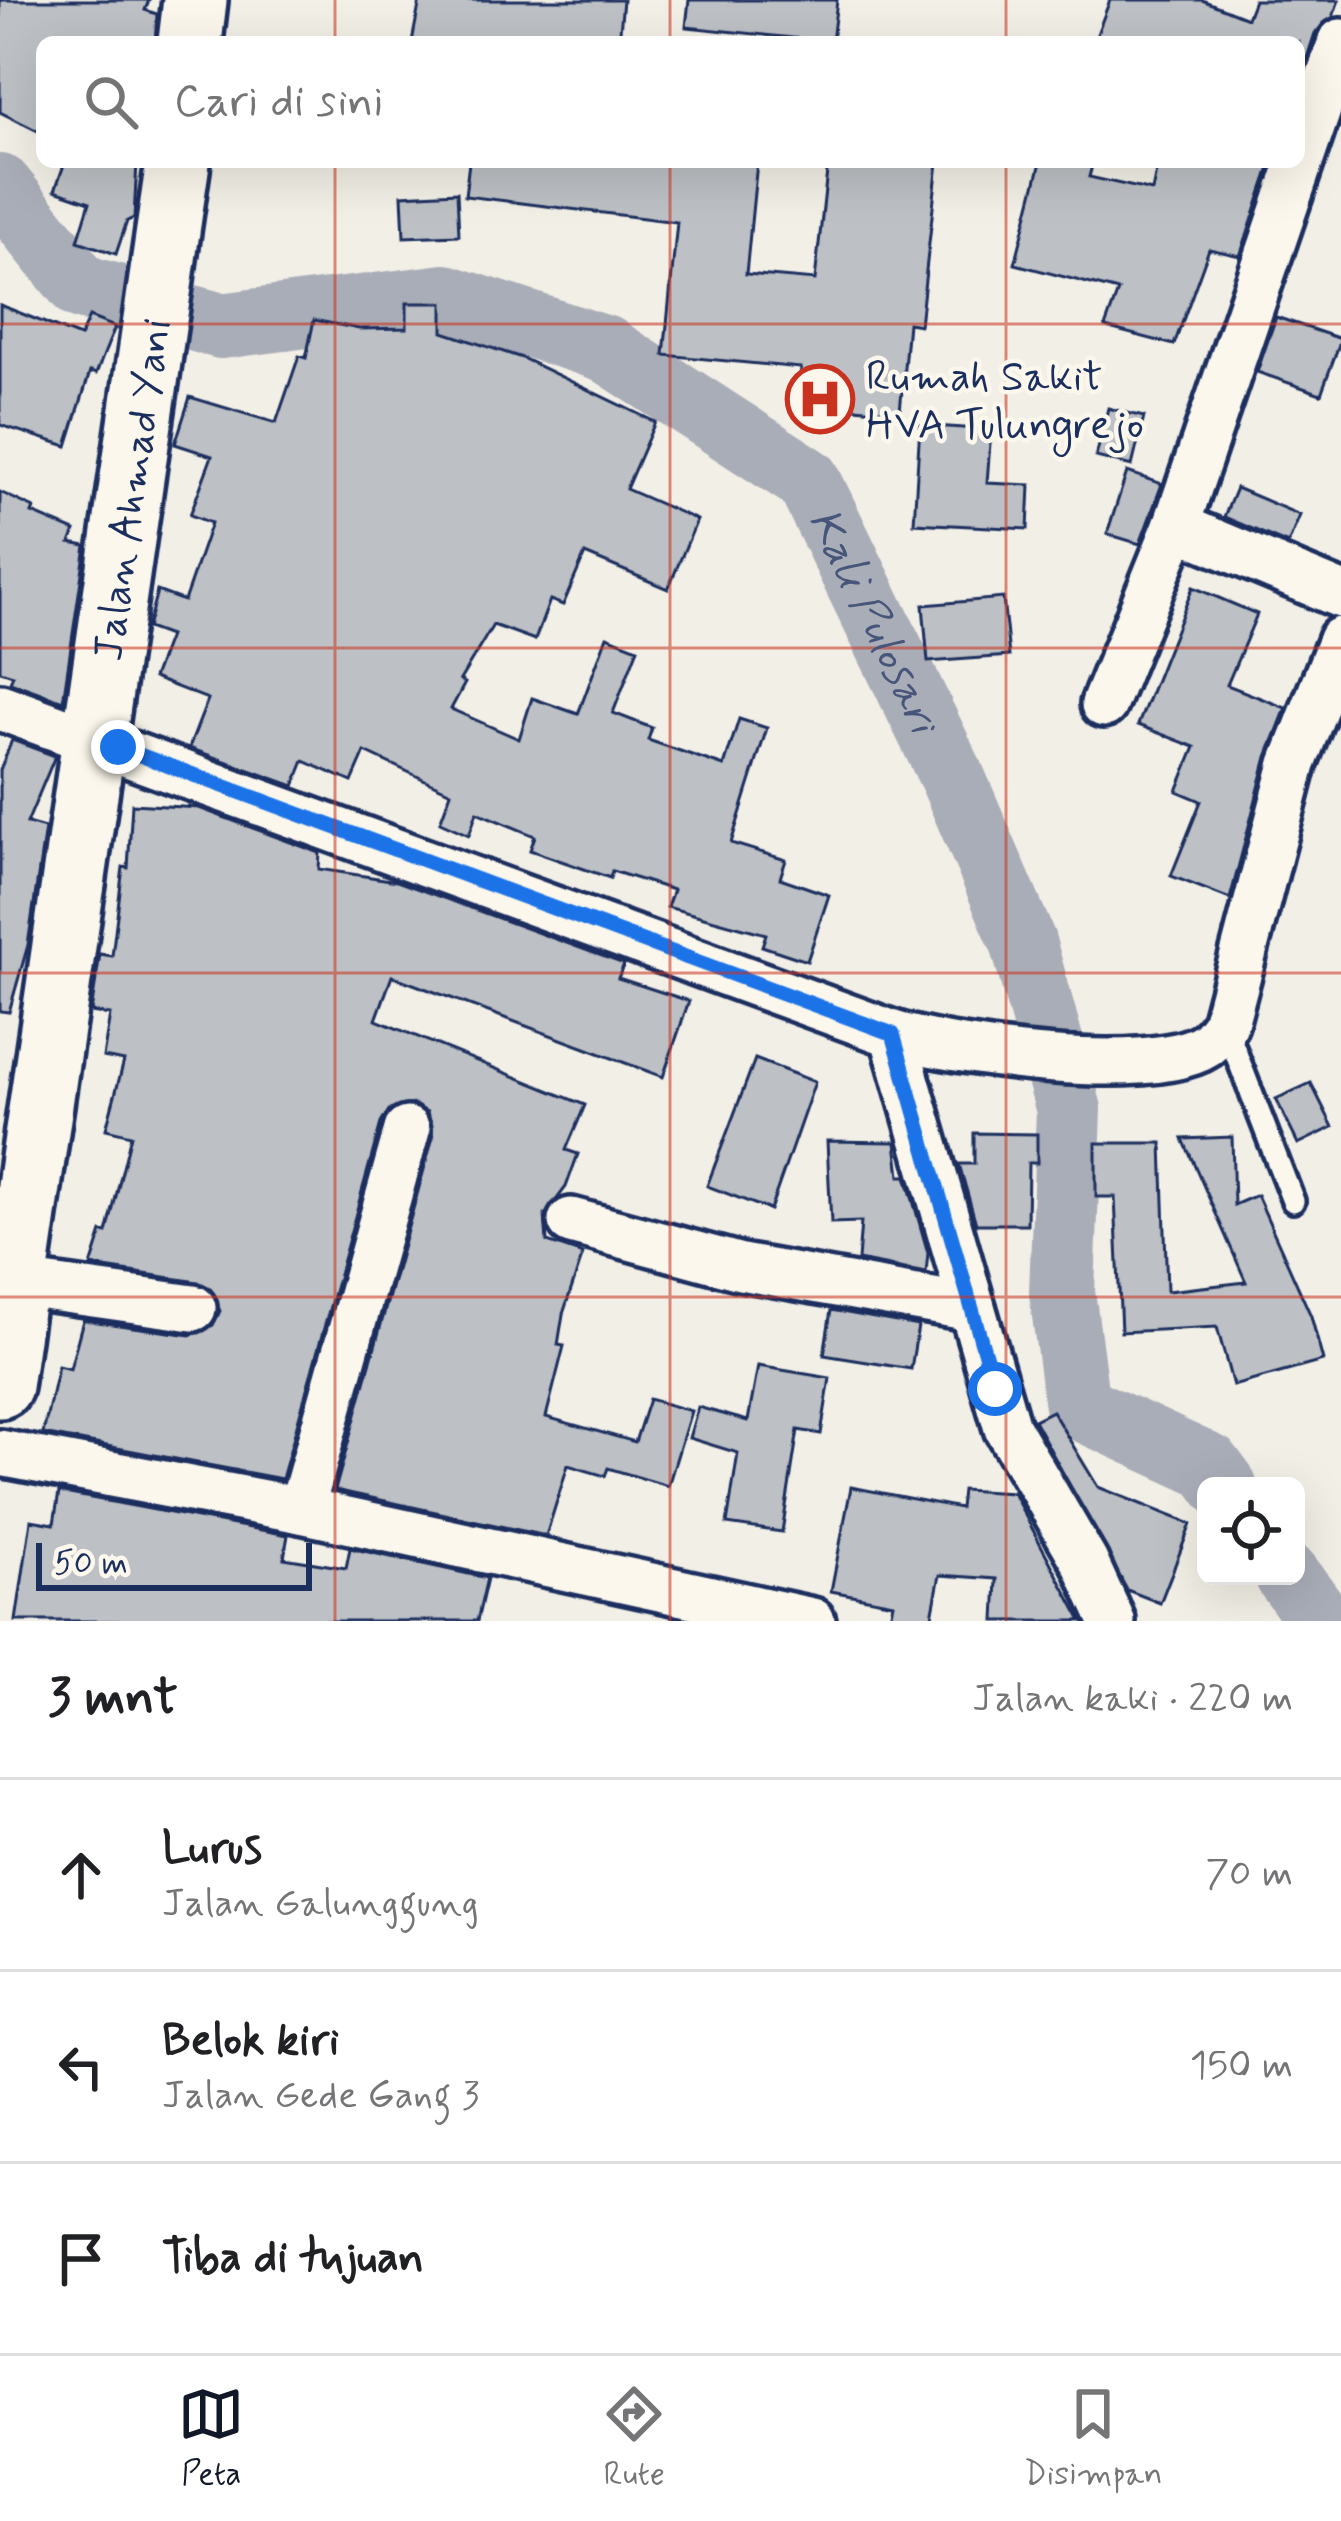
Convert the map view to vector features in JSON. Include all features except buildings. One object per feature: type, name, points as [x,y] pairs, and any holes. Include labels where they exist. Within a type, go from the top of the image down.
[{"type":"main road","name":"Jalan Ahmad Yani","points":[[0,1386],[15,1282],[16,1173],[95,740],[169,253],[177,168]]},
{"type":"street","points":[[1305,147],[1341,42]]},
{"type":"street","points":[[1104,704],[1175,526],[1298,168]]},
{"type":"street","points":[[1175,526],[1341,595]]},
{"type":"street","points":[[0,707],[893,1034],[935,1047],[1113,1061],[1206,1041],[1292,764],[1341,640]]},
{"type":"street","points":[[893,1034],[1014,1446],[1085,1562],[1112,1621]]},
{"type":"street","points":[[301,1510],[407,1130]]},
{"type":"street","points":[[571,1221],[741,1267],[972,1308]]},
{"type":"street","points":[[15,1282],[194,1308]]},
{"type":"street","points":[[0,1453],[301,1510],[812,1621]]},
{"type":"lane","points":[[1206,1041],[1292,1201]]},
{"type":"waterway","name":"Kali Pulosari","points":[[0,187],[81,287],[221,326],[445,297],[606,349],[808,480],[953,779],[1023,942],[1069,1110],[1062,1292],[1077,1406],[1210,1467],[1217,1477]]},
{"type":"waterway","name":"Kali Pulosari","points":[[1295,1585],[1321,1621]]},
{"type":"place","name":"Rumah Sakit HVA Tulungrejo","points":[[820,399]]},
{"type":"route","points":[[118,747],[893,1034],[995,1389]]}]
